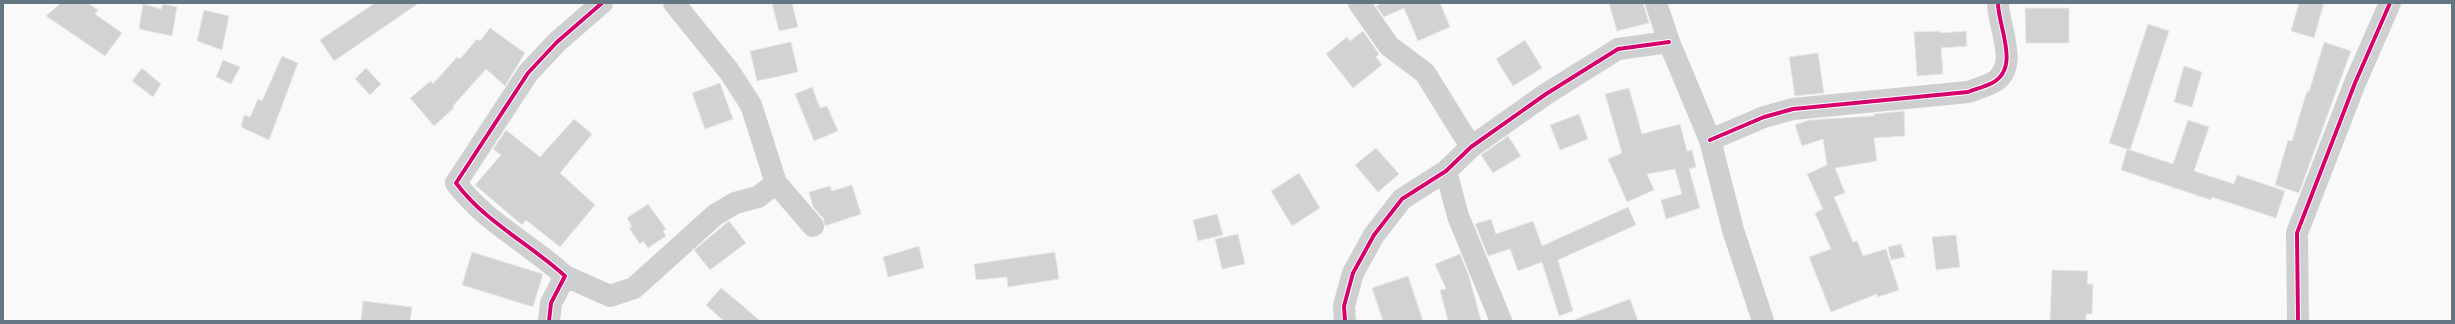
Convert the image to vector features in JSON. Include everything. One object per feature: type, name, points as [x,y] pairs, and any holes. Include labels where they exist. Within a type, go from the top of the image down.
[{"type":"street","points":[[602,3],[557,42],[528,73],[456,183],[465,195],[501,226],[565,276],[610,296],[634,288],[715,215],[735,203],[758,197],[776,183]]},
{"type":"street","points":[[674,3],[728,71],[751,105],[776,183],[812,226]]},
{"type":"street","points":[[1359,3],[1389,46],[1425,73],[1471,147]]},
{"type":"street","points":[[1656,3],[1669,42],[1710,140],[1733,230],[1763,321]]},
{"type":"street","points":[[1710,140],[1764,117],[1793,110],[1968,92],[1993,83],[2002,74],[2008,57],[1998,3]]},
{"type":"street","points":[[2298,321],[2297,233],[2354,83],[2390,3]]},
{"type":"street","points":[[1345,321],[1344,306],[1347,290],[1353,273],[1374,235],[1402,199],[1446,171],[1471,147],[1546,94],[1618,49],[1669,42]]},
{"type":"street","points":[[1446,171],[1458,216],[1501,321]]},
{"type":"street","points":[[549,321],[551,303],[565,276]]},
{"type":"building","points":[[61,3],[88,3],[98,10],[95,14],[122,33],[105,56],[46,16]]},
{"type":"building","points":[[375,3],[419,3],[334,61],[320,40]]},
{"type":"building","points":[[772,3],[792,3],[798,27],[779,31]]},
{"type":"building","points":[[1382,3],[1440,3],[1450,27],[1418,41],[1404,8],[1384,17],[1376,6]]},
{"type":"building","points":[[1609,3],[1643,3],[1649,23],[1617,31]]},
{"type":"building","points":[[2299,3],[2324,3],[2314,38],[2291,31]]},
{"type":"building","points":[[143,4],[161,9],[163,4],[177,7],[172,36],[139,29]]},
{"type":"building","points":[[2025,8],[2069,8],[2069,43],[2026,43]]},
{"type":"building","points":[[204,10],[229,16],[222,50],[197,41]]},
{"type":"building","points":[[2148,24],[2169,31],[2130,150],[2109,143]]},
{"type":"building","points":[[490,28],[525,53],[505,86],[486,69],[453,106],[454,108],[434,126],[410,98],[431,81],[433,84],[457,57],[460,59],[477,39],[480,41]]},
{"type":"building","points":[[1363,31],[1379,54],[1376,57],[1382,65],[1353,88],[1326,54],[1347,37],[1350,41]]},
{"type":"building","points":[[1940,31],[1940,33],[1966,31],[1967,46],[1941,48],[1943,74],[1917,76],[1914,32]]},
{"type":"building","points":[[1525,40],[1542,68],[1513,86],[1496,59]]},
{"type":"building","points":[[791,42],[798,72],[757,81],[750,51]]},
{"type":"building","points":[[2324,42],[2351,51],[2299,193],[2275,185],[2288,140],[2292,141]]},
{"type":"building","points":[[1818,53],[1824,93],[1795,96],[1789,57]]},
{"type":"building","points":[[282,56],[298,63],[269,140],[241,127],[244,115],[250,117],[258,99],[262,101]]},
{"type":"building","points":[[223,60],[240,67],[231,84],[216,77]]},
{"type":"building","points":[[2184,66],[2202,72],[2192,107],[2174,102]]},
{"type":"building","points":[[142,68],[161,84],[153,97],[132,81]]},
{"type":"building","points":[[366,68],[381,84],[370,95],[355,79]]},
{"type":"building","points":[[720,83],[733,119],[705,129],[692,93]]},
{"type":"building","points":[[812,87],[820,108],[827,106],[838,131],[814,141],[795,94]]},
{"type":"building","points":[[1629,88],[1642,134],[1680,124],[1687,151],[1692,150],[1696,167],[1689,169],[1700,208],[1666,219],[1661,200],[1682,194],[1675,169],[1647,174],[1654,190],[1627,202],[1608,159],[1622,153],[1605,94]]},
{"type":"building","points":[[1904,111],[1905,136],[1874,138],[1877,161],[1835,168],[1845,193],[1834,197],[1853,242],[1857,241],[1863,256],[1886,249],[1899,290],[1878,297],[1877,294],[1831,312],[1809,257],[1831,249],[1815,213],[1823,209],[1807,174],[1827,165],[1823,139],[1802,146],[1795,125],[1809,120],[1874,116],[1874,114]]},
{"type":"building","points":[[1579,114],[1588,139],[1560,150],[1550,125]]},
{"type":"building","points":[[574,119],[592,134],[560,173],[595,205],[560,247],[526,220],[522,225],[475,185],[501,155],[493,149],[506,130],[540,157]]},
{"type":"building","points":[[2188,120],[2209,127],[2194,171],[2234,184],[2237,175],[2285,191],[2276,218],[2212,197],[2211,200],[2121,170],[2127,149],[2173,164]]},
{"type":"building","points":[[1508,136],[1521,156],[1493,173],[1481,155]]},
{"type":"building","points":[[1376,148],[1399,174],[1378,192],[1355,165]]},
{"type":"building","points":[[1299,173],[1320,208],[1292,226],[1271,191]]},
{"type":"building","points":[[852,185],[861,214],[825,226],[823,218],[813,207],[809,192],[830,186],[832,191]]},
{"type":"building","points":[[648,204],[666,229],[663,231],[666,236],[648,248],[643,241],[640,244],[629,228],[632,227],[627,218]]},
{"type":"building","points":[[1628,207],[1636,225],[1558,260],[1573,311],[1559,316],[1542,262],[1518,271],[1510,249],[1488,256],[1475,224],[1491,219],[1496,234],[1533,221],[1542,246]]},
{"type":"building","points":[[1217,214],[1223,235],[1198,241],[1193,220]]},
{"type":"building","points":[[729,221],[746,243],[710,270],[694,250]]},
{"type":"building","points":[[1238,234],[1245,264],[1222,269],[1215,239]]},
{"type":"building","points":[[1956,235],[1960,267],[1936,270],[1932,237]]},
{"type":"building","points":[[1901,244],[1905,257],[1891,260],[1888,247]]},
{"type":"building","points":[[919,246],[924,268],[888,277],[883,257]]},
{"type":"building","points":[[472,252],[543,274],[533,307],[462,285]]},
{"type":"building","points":[[1055,252],[1059,279],[1008,287],[1007,277],[976,280],[974,264]]},
{"type":"building","points":[[1460,254],[1469,276],[1481,321],[1448,321],[1440,290],[1446,289],[1435,264]]},
{"type":"building","points":[[2052,270],[2088,271],[2087,284],[2093,284],[2092,314],[2086,314],[2086,321],[2050,321]]},
{"type":"building","points":[[1408,276],[1423,321],[1383,321],[1372,288]]},
{"type":"building","points":[[721,288],[760,321],[724,321],[706,305]]},
{"type":"building","points":[[1630,299],[1638,321],[1576,321],[1576,319]]},
{"type":"building","points":[[363,301],[412,307],[410,321],[361,321]]},
{"type":"cycle path","points":[[549,321],[551,303],[565,276],[494,221],[480,209],[456,183],[528,73],[557,42],[602,3]]},
{"type":"cycle path","points":[[1710,140],[1764,117],[1793,109],[1968,92],[1992,83],[2001,76],[2005,68],[2007,57],[1998,3]]},
{"type":"cycle path","points":[[2298,321],[2297,233],[2355,83],[2390,3]]},
{"type":"cycle path","points":[[1345,321],[1344,306],[1353,273],[1374,235],[1402,199],[1446,171],[1471,147],[1546,94],[1618,49],[1669,42]]}]
